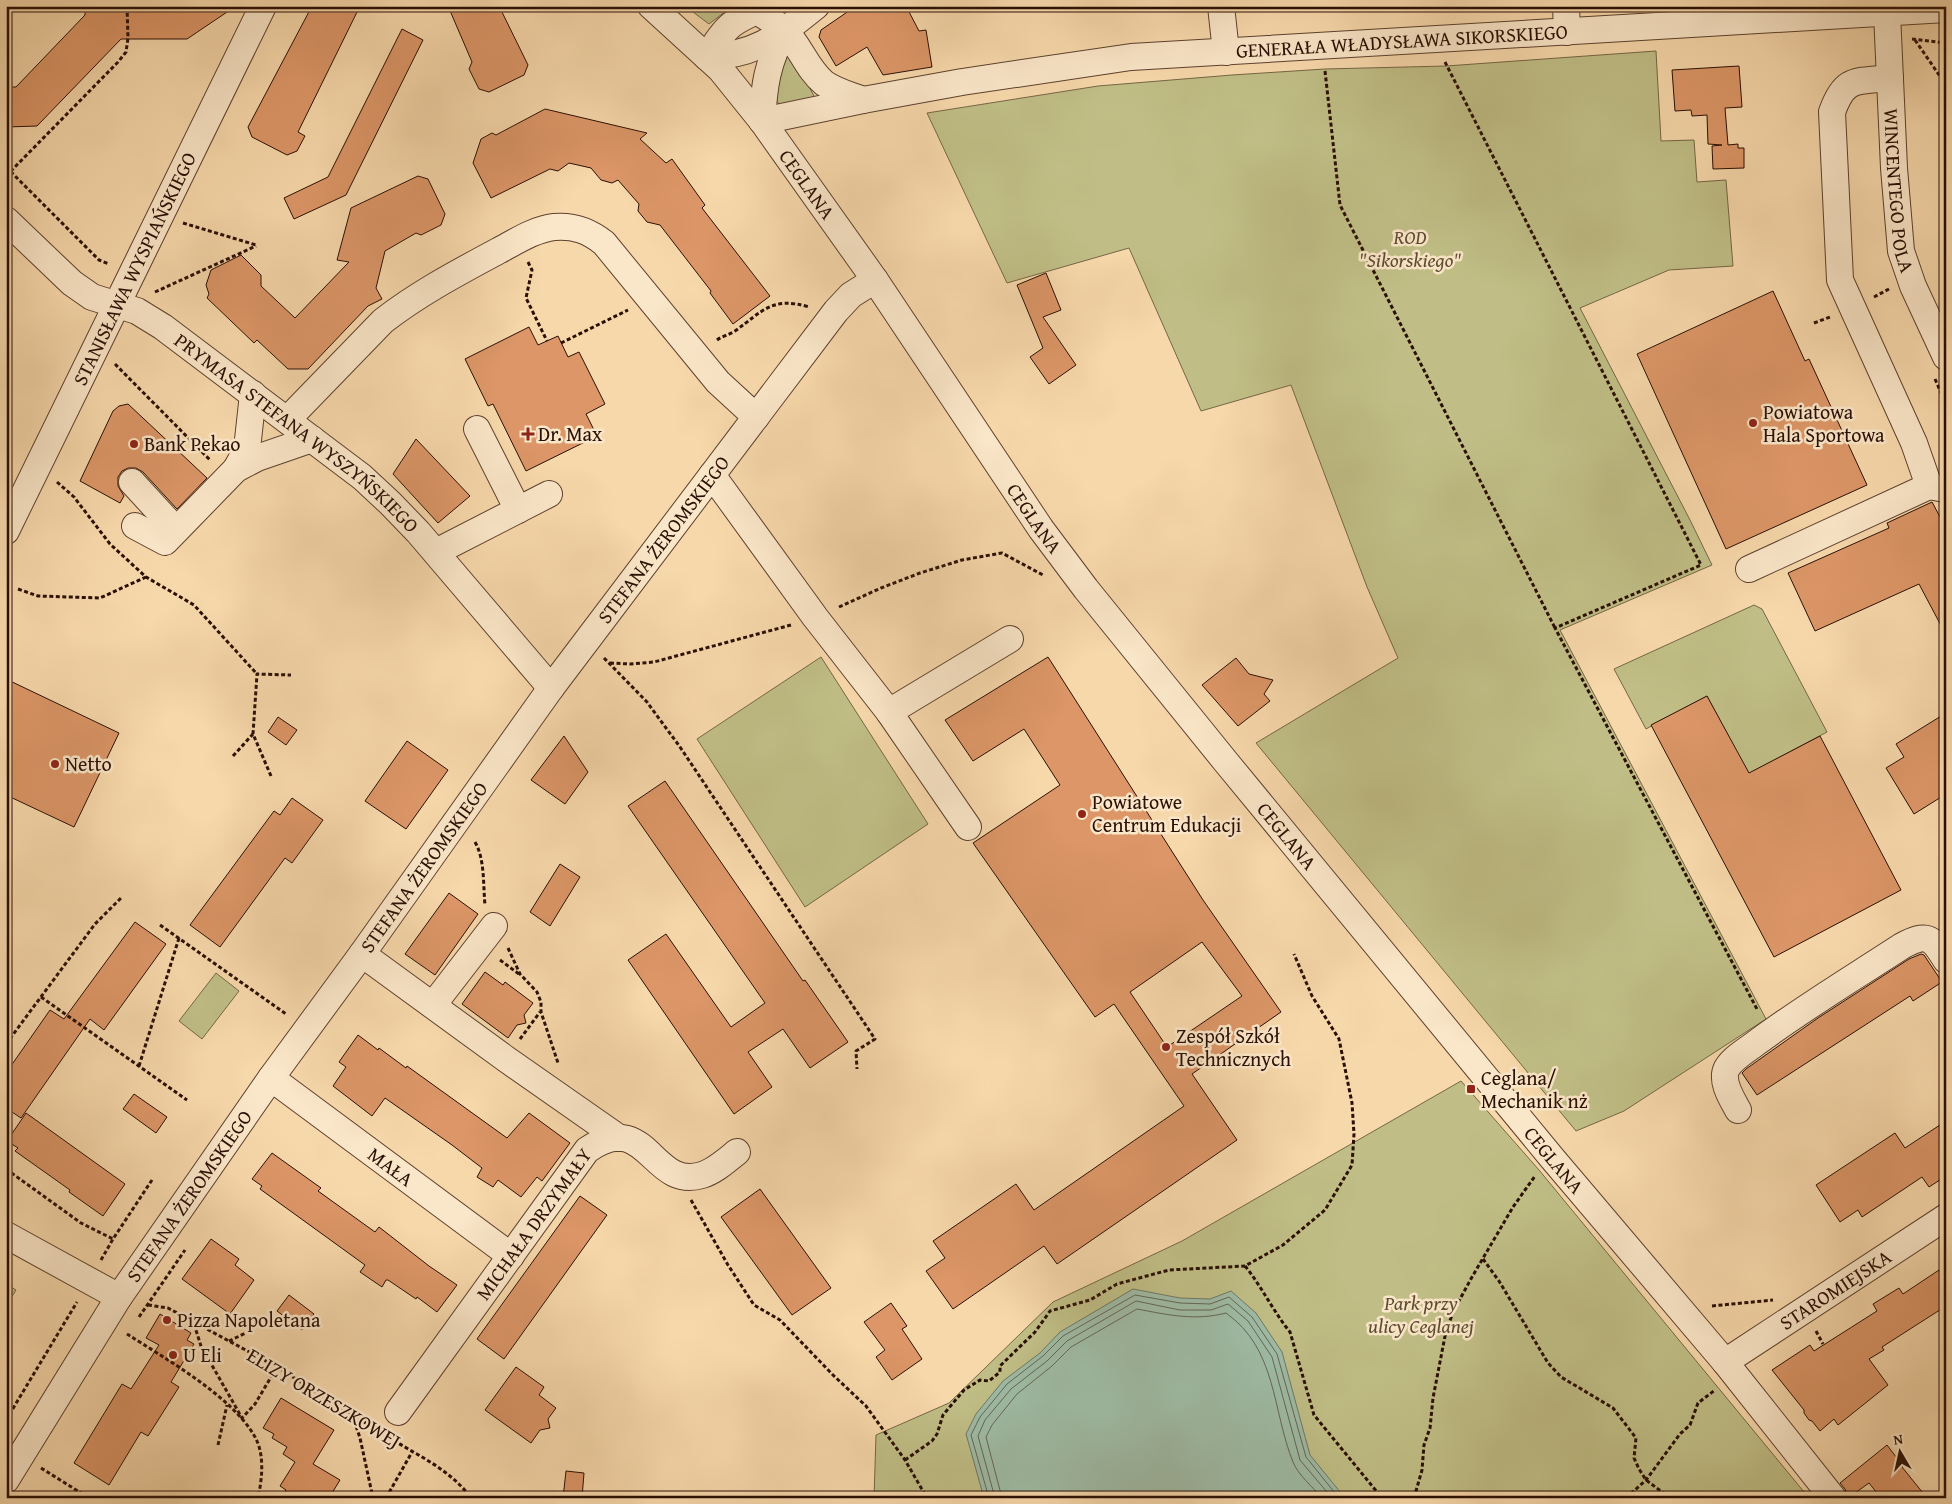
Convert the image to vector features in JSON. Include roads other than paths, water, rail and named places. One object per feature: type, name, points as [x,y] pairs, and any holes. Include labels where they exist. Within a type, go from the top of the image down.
[{"type":"street","name":"STANISŁAWA WYSPIAŃSKIEGO","points":[[6,531],[263,6]]},
{"type":"street","name":"CEGLANA","points":[[651,6],[707,57],[734,85],[762,121],[875,280],[1020,498],[1071,570],[1226,762],[1546,1150],[1730,1368],[1833,1498]]},
{"type":"street","points":[[707,57],[734,55],[756,48],[785,31],[816,6]]},
{"type":"street","points":[[1221,6],[1226,52]]},
{"type":"street","points":[[1566,6],[1567,32]]},
{"type":"street","points":[[707,57],[724,29],[757,8],[785,31],[819,78],[830,87],[863,100]]},
{"type":"street","name":"GENERAŁA WŁADYSŁAWA SIKORSKIEGO","points":[[762,121],[863,100],[1088,63],[1149,56],[1946,9]]},
{"type":"street","name":"WINCENTEGO POLA","points":[[1887,13],[1894,168],[1901,251],[1913,286],[1946,357]]},
{"type":"street","points":[[762,121],[767,73],[775,47],[785,31]]},
{"type":"street","points":[[1748,569],[1937,488],[1914,443],[1840,280],[1832,112],[1838,95],[1845,86],[1857,82],[1890,78]]},
{"type":"street","name":"PRYMASA STEFANA WYSZYŃSKIEGO","points":[[6,220],[72,283],[92,297],[137,311],[163,327],[362,477],[390,503],[436,552],[551,688]]},
{"type":"street","points":[[288,420],[383,321],[400,307],[463,270],[518,241],[554,227],[570,227],[589,233],[604,243],[718,382],[756,417]]},
{"type":"street","name":"STEFANA ŻEROMSKIEGO","points":[[6,1480],[119,1297],[271,1078],[362,954],[551,688],[828,321],[851,295],[875,280]]},
{"type":"street","points":[[135,526],[165,542],[232,473],[247,449],[253,394]]},
{"type":"street","points":[[477,429],[518,510]]},
{"type":"street","points":[[232,473],[257,458],[312,439]]},
{"type":"street","points":[[712,475],[815,617],[888,712],[968,827]]},
{"type":"street","points":[[132,482],[176,530]]},
{"type":"street","points":[[436,552],[549,494]]},
{"type":"street","points":[[888,712],[1010,639]]},
{"type":"street","points":[[433,1005],[494,926]]},
{"type":"street","points":[[1738,1110],[1728,1090],[1725,1078],[1727,1068],[1733,1061],[1769,1034],[1917,938],[1929,939],[1939,948],[1946,960]]},
{"type":"street","name":"MICHAŁA DRZYMAŁY","points":[[362,954],[506,1059],[619,1138]]},
{"type":"street","name":"MAŁA","points":[[271,1078],[511,1256]]},
{"type":"street","points":[[619,1138],[638,1142],[666,1169],[677,1176],[690,1177],[702,1175],[714,1170],[737,1152]]},
{"type":"street","name":"MICHAŁA DRZYMAŁY","points":[[398,1412],[587,1150],[598,1142],[619,1138]]},
{"type":"street","name":"STAROMIEJSKA","points":[[1730,1368],[1946,1217]]},
{"type":"street","points":[[6,1235],[119,1297]]},
{"type":"water","points":[[1133,1289],[1180,1298],[1210,1299],[1231,1291],[1256,1313],[1282,1352],[1310,1455],[1345,1498],[984,1498],[966,1434],[976,1414],[1003,1381],[1040,1353],[1060,1332]]},
{"type":"place","name":"Powiatowa Hala Sportowa","points":[[1753,423]]},
{"type":"place","name":"Dr. Max","points":[[528,434]]},
{"type":"place","name":"Bank Pekao","points":[[134,444]]},
{"type":"place","name":"Netto","points":[[55,764]]},
{"type":"place","name":"Powiatowe Centrum Edukacji","points":[[1082,814]]},
{"type":"place","name":"Zespół Szkół Technicznych","points":[[1166,1047]]},
{"type":"place","name":"Ceglana/ Mechanik nż","points":[[1471,1089]]},
{"type":"place","name":"Pizza Napoletana","points":[[167,1320]]},
{"type":"place","name":"U Eli","points":[[173,1355]]},
{"type":"park label","name":"ROD \"Sikorskiego\"","points":[[1410,248]]},
{"type":"park label","name":"Park przy ulicy Ceglanej","points":[[1421,1314]]}]
